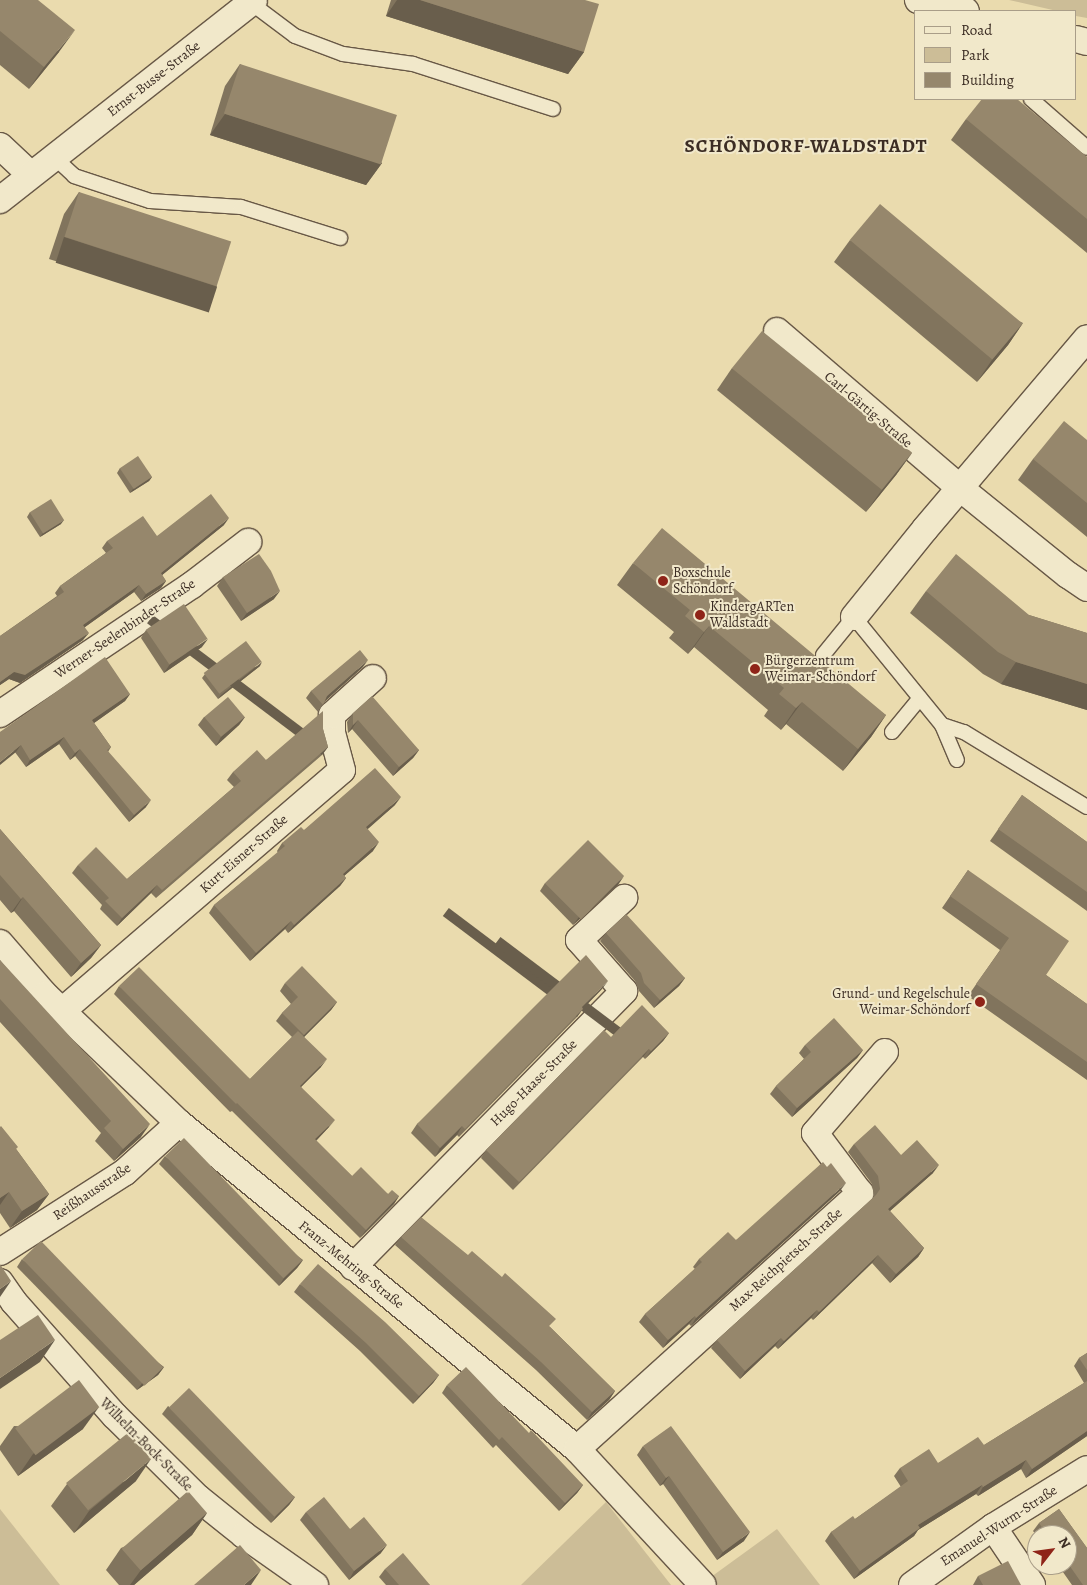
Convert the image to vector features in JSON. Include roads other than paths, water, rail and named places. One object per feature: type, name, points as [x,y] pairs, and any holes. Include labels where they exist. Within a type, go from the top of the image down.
[{"type":"street","points":[[918,0],[962,10]]},
{"type":"street","name":"Ernst-Busse-Straße","points":[[0,200],[253,1]]},
{"type":"street","points":[[0,146],[31,175]]},
{"type":"street","name":"Carl-Gärtig-Straße","points":[[777,331],[960,488],[1068,575],[1087,588]]},
{"type":"street","points":[[854,617],[1087,338]]},
{"type":"street","name":"Werner-Seelenbinder-Straße","points":[[0,714],[192,585],[248,542]]},
{"type":"street","name":"Kurt-Eisner-Straße","points":[[62,1011],[342,770],[332,733],[332,715],[373,678]]},
{"type":"street","name":"Hugo-Haase-Straße","points":[[353,1267],[624,991],[579,940],[624,898]]},
{"type":"street","name":"Franz-Mehring-Straße","points":[[0,944],[45,995],[179,1123],[577,1449],[703,1585]]},
{"type":"street","name":"Max-Reichpietsch-Straße","points":[[577,1449],[860,1193],[815,1133],[889,1047]]},
{"type":"street","name":"Reißhausstraße","points":[[0,1252],[125,1172],[179,1123]]},
{"type":"street","name":"Wilhelm-Bock-Straße","points":[[0,1282],[14,1302],[115,1416],[198,1498],[244,1535],[315,1585]]},
{"type":"street","name":"Emanuel-Wurm-Straße","points":[[912,1585],[993,1527],[1087,1469]]},
{"type":"street","points":[[993,1527],[1032,1585]]},
{"type":"lane","points":[[253,1],[295,36],[343,54],[414,64],[553,109]]},
{"type":"lane","points":[[1032,100],[1087,148]]},
{"type":"lane","points":[[55,158],[74,176],[150,201],[241,207],[340,238]]},
{"type":"lane","points":[[823,655],[854,617],[942,725],[957,760]]},
{"type":"lane","points":[[892,732],[920,698]]},
{"type":"lane","points":[[942,725],[964,732],[1087,807]]},
{"type":"place","name":"Boxschule Schöndorf","points":[[663,581]]},
{"type":"place","name":"KindergARTen Waldstadt","points":[[700,615]]},
{"type":"place","name":"Bürgerzentrum Weimar-Schöndorf","points":[[755,669]]},
{"type":"place","name":"Grund- und Regelschule Weimar-Schöndorf","points":[[980,1002]]},
{"type":"district","name":"SCHÖNDORF-WALDSTADT","points":[[806,147]]}]
